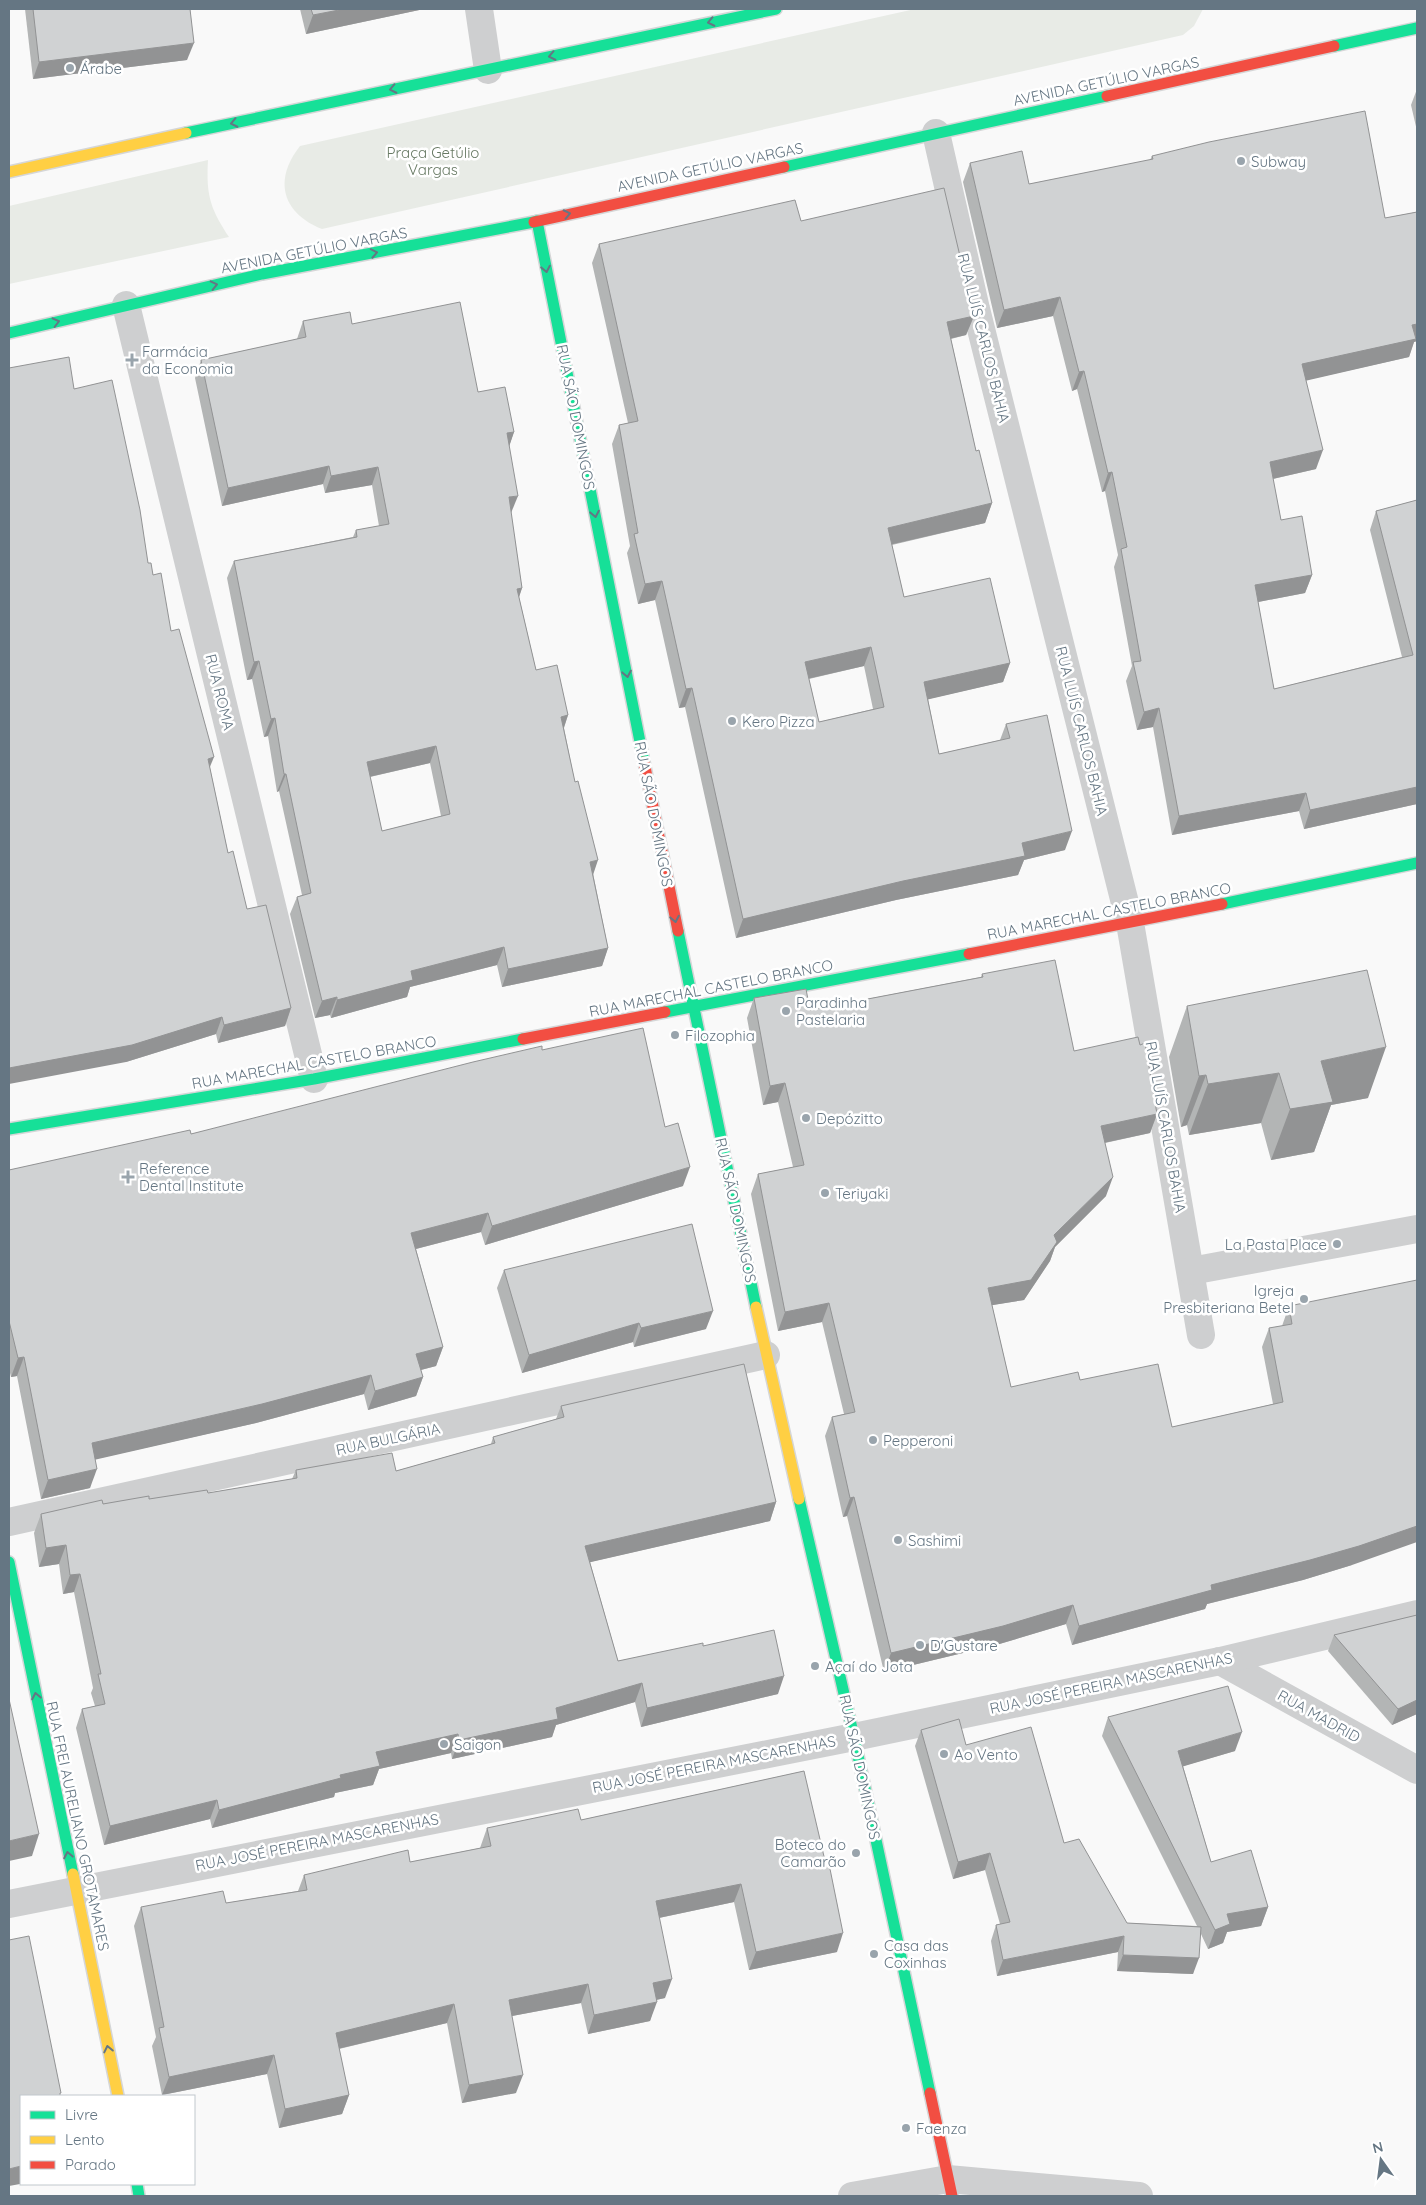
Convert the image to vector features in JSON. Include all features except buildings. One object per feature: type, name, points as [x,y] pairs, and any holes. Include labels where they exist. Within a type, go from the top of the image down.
[{"type":"street","points":[[479,9],[488,70]]},
{"type":"street","points":[[9,168],[9,172],[776,9]]},
{"type":"street","name":"AVENIDA GETÚLIO VARGAS","points":[[9,333],[262,274],[537,221],[1417,28]]},
{"type":"street","name":"RUA LUÍS CARLOS BAHIA","points":[[936,133],[978,319],[1130,923],[1201,1335]]},
{"type":"street","name":"RUA SÃO DOMINGOS","points":[[537,221],[693,1008],[766,1355],[854,1737],[950,2187]]},
{"type":"street","name":"RUA ROMA","points":[[126,305],[314,1079]]},
{"type":"street","name":"RUA MARECHAL CASTELO BRANCO","points":[[9,1129],[314,1079],[693,1008],[1130,923],[1417,863]]},
{"type":"street","points":[[1191,1271],[1417,1229]]},
{"type":"street","name":"RUA BULGÁRIA","points":[[9,1522],[766,1355]]},
{"type":"street","name":"RUA FREI AURELIANO GROTAMARES","points":[[9,1562],[118,2095]]},
{"type":"street","name":"RUA JOSÉ PEREIRA MASCARENHAS","points":[[9,1904],[854,1737],[1220,1661],[1417,1614]]},
{"type":"street","name":"RUA MADRID","points":[[1220,1661],[1417,1770]]},
{"type":"street","points":[[852,2196],[950,2187],[1139,2196]]},
{"type":"green space","name":"Praça Getúlio Vargas","points":[[915,9],[1203,9],[1194,26],[1183,35],[322,229],[298,214],[290,205],[286,194],[286,171],[300,146]]},
{"type":"green space","points":[[208,160],[208,183],[213,209],[229,237],[9,284],[9,206]]},
{"type":"traffic: fast","points":[[186,133],[776,9]]},
{"type":"traffic: fast","points":[[1334,46],[1417,28]]},
{"type":"traffic: fast","points":[[784,167],[1107,96]]},
{"type":"traffic: fast","points":[[537,221],[644,762]]},
{"type":"traffic: fast","points":[[9,333],[262,274],[534,222]]},
{"type":"traffic: fast","points":[[1222,904],[1417,863]]},
{"type":"traffic: fast","points":[[678,931],[756,1307]]},
{"type":"traffic: fast","points":[[665,1012],[969,954]]},
{"type":"traffic: fast","points":[[9,1129],[314,1079],[523,1039]]},
{"type":"traffic: fast","points":[[799,1499],[854,1737],[930,2093]]},
{"type":"traffic: fast","points":[[9,1562],[73,1874]]},
{"type":"traffic: fast","points":[[137,2185],[139,2196]]},
{"type":"traffic: slow","points":[[9,172],[186,133]]},
{"type":"traffic: slow","points":[[756,1307],[799,1499]]},
{"type":"traffic: slow","points":[[73,1874],[118,2095]]},
{"type":"traffic: jam","points":[[1107,96],[1334,46]]},
{"type":"traffic: jam","points":[[534,222],[784,167]]},
{"type":"traffic: jam","points":[[644,762],[678,931]]},
{"type":"traffic: jam","points":[[969,954],[1222,904]]},
{"type":"traffic: jam","points":[[523,1039],[665,1012]]},
{"type":"traffic: jam","points":[[930,2093],[952,2196]]},
{"type":"place","name":"Árabe","points":[[70,68]]},
{"type":"place","name":"Subway","points":[[1241,161]]},
{"type":"place","name":"Farmácia da Economia","points":[[132,360]]},
{"type":"place","name":"Kero Pizza","points":[[732,721]]},
{"type":"place","name":"Paradinha Pastelaria","points":[[786,1011]]},
{"type":"place","name":"Filozophia","points":[[675,1035]]},
{"type":"place","name":"Depózitto","points":[[806,1118]]},
{"type":"place","name":"Reference Dental Institute","points":[[128,1177]]},
{"type":"place","name":"Teriyaki","points":[[825,1193]]},
{"type":"place","name":"La Pasta Place","points":[[1337,1244]]},
{"type":"place","name":"Igreja Presbiteriana Betel","points":[[1304,1299]]},
{"type":"place","name":"Pepperoni","points":[[873,1440]]},
{"type":"place","name":"Sashimi","points":[[898,1540]]},
{"type":"place","name":"D'Gustare","points":[[920,1645]]},
{"type":"place","name":"Açaí do Jota","points":[[815,1666]]},
{"type":"place","name":"Saigon","points":[[444,1744]]},
{"type":"place","name":"Ao Vento","points":[[944,1754]]},
{"type":"place","name":"Boteco do Camarão","points":[[856,1853]]},
{"type":"place","name":"Casa das Coxinhas","points":[[874,1954]]},
{"type":"place","name":"Faenza","points":[[906,2128]]}]
